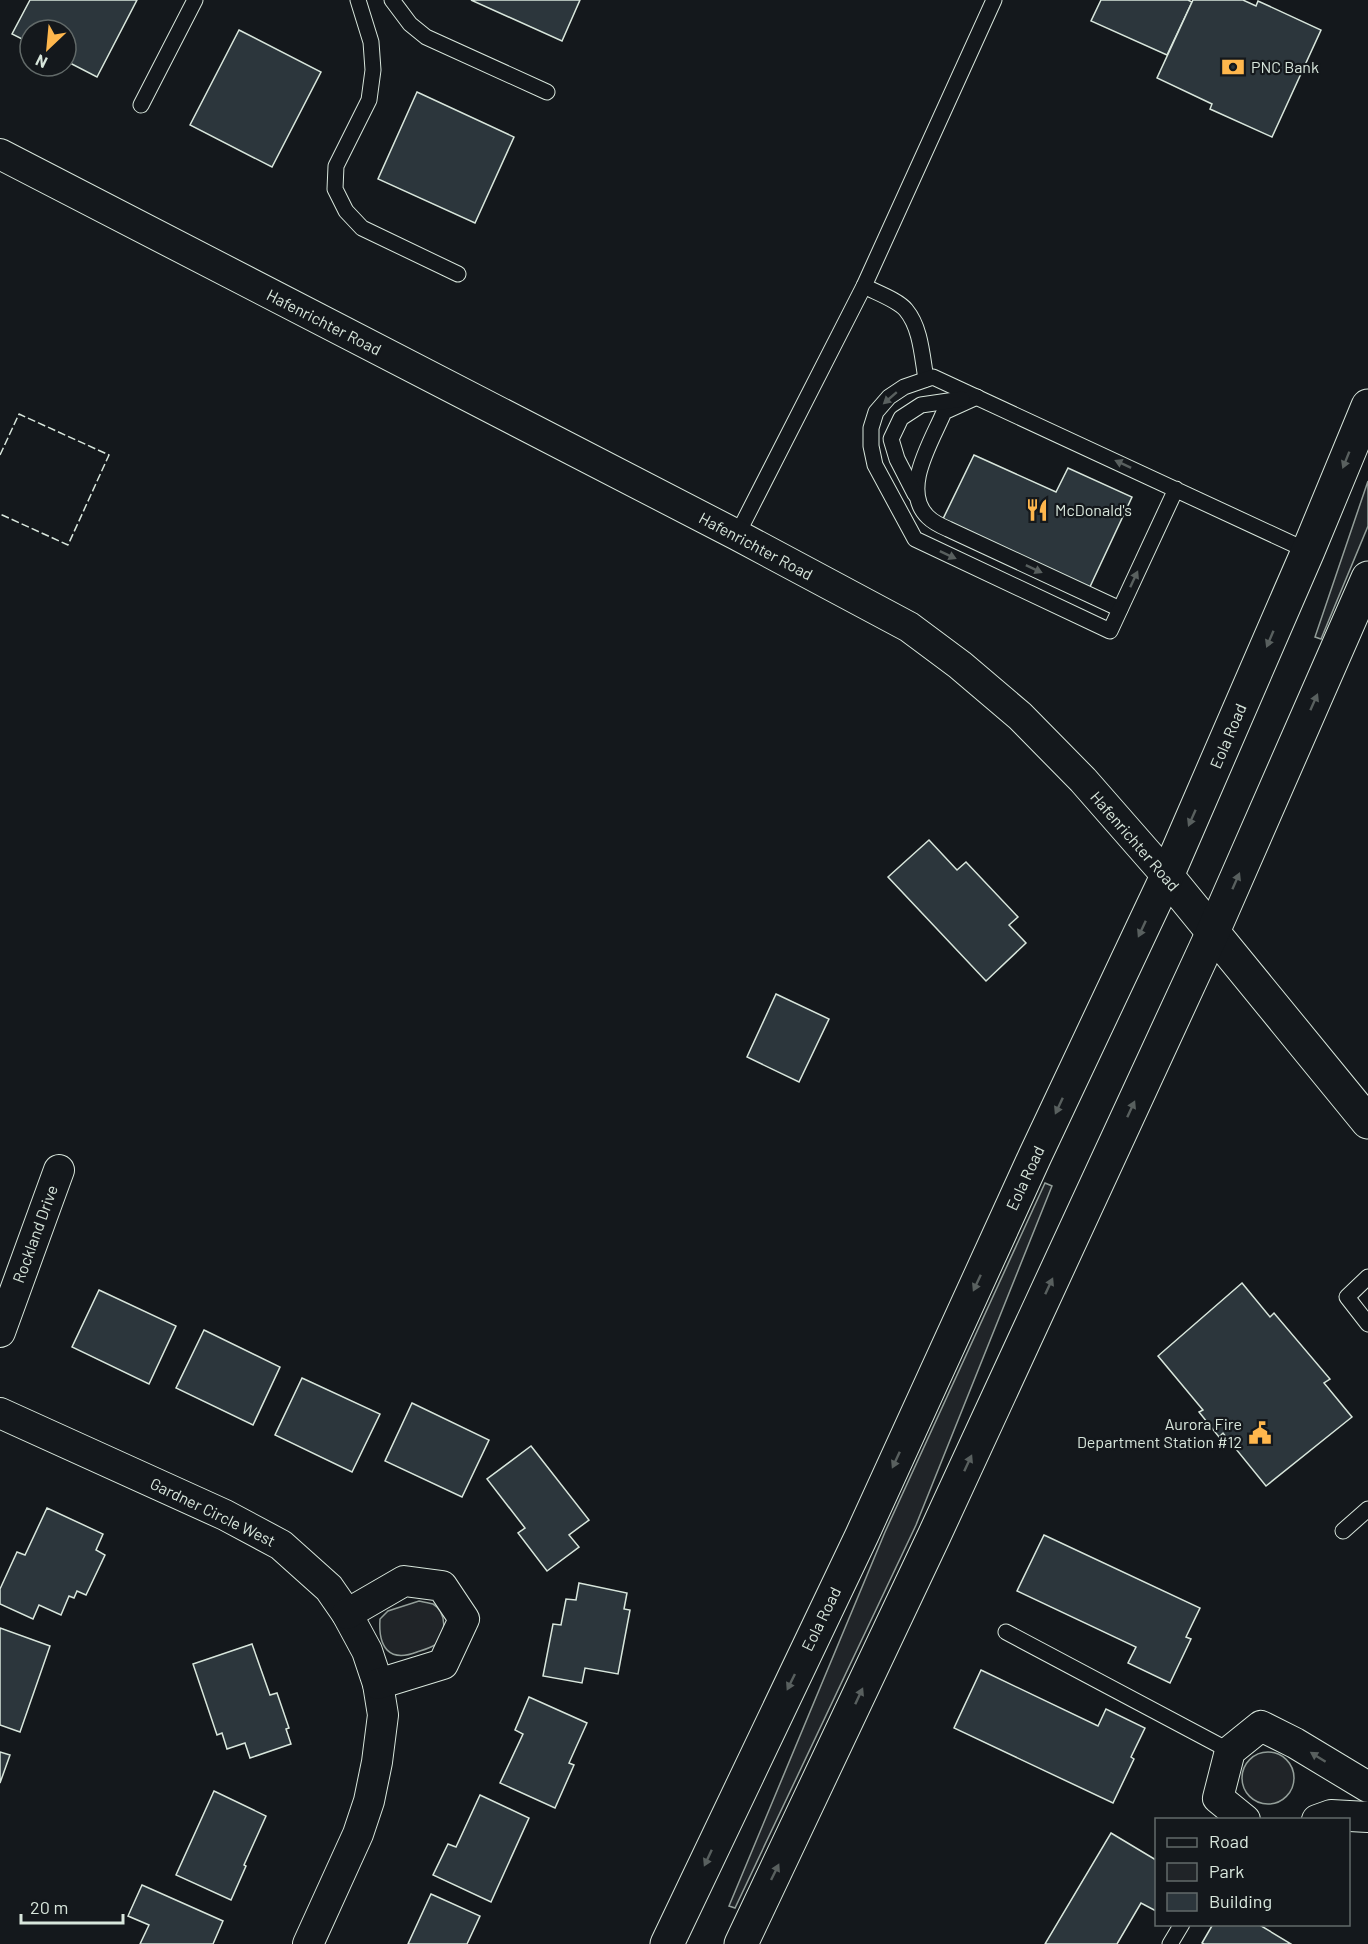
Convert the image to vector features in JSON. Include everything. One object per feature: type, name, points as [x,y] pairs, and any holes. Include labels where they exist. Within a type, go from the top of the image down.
[{"type":"street","name":"Hafenrichter Road","points":[[0,154],[737,535],[909,627],[960,665],[1028,724],[1083,780],[1167,876],[1212,934],[1368,1122]]},
{"type":"street","name":"Eola Road","points":[[667,1944],[862,1535],[1035,1156],[1167,876],[1308,551],[1368,406]]},
{"type":"street","points":[[741,1944],[934,1536],[1212,934],[1368,578]]},
{"type":"street","name":"Rockland Drive","points":[[0,1332],[59,1170]]},
{"type":"street","name":"Gardner Circle West","points":[[0,1413],[225,1515],[281,1545],[329,1588],[347,1614],[368,1651],[378,1684],[383,1715],[369,1801],[358,1834],[308,1944]]},
{"type":"street","points":[[347,1614],[404,1581],[442,1586],[464,1619],[443,1664],[378,1684]]},
{"type":"street","points":[[1243,1818],[1218,1798],[1230,1751],[1261,1726],[1296,1743],[1368,1787]]},
{"type":"street","points":[[1323,1818],[1331,1815],[1368,1817]]},
{"type":"lane","points":[[141,105],[195,0]]},
{"type":"lane","points":[[358,0],[371,42],[373,70],[369,100],[336,166],[335,189],[346,211],[362,228],[458,274]]},
{"type":"lane","points":[[392,0],[410,24],[426,38],[547,92]]},
{"type":"lane","points":[[737,535],[864,286],[994,0]]},
{"type":"lane","points":[[864,286],[905,308],[915,326],[926,379]]},
{"type":"lane","points":[[1176,489],[1110,631],[915,539],[875,465],[871,446],[872,428],[876,412],[889,397],[904,387],[933,377],[1176,489],[1308,551]]},
{"type":"lane","points":[[915,494],[918,472],[944,412],[977,397]]},
{"type":"lane","points":[[977,397],[921,405],[901,418],[891,439],[897,459],[927,516],[948,530],[1120,609]]},
{"type":"lane","points":[[1368,1277],[1347,1298],[1368,1324]]},
{"type":"lane","points":[[1344,1531],[1368,1509]]},
{"type":"lane","points":[[1006,1632],[1230,1751]]},
{"type":"lane","points":[[1170,1944],[1181,1926]]},
{"type":"green space","points":[[1368,481],[1368,526],[1321,639],[1315,637]]},
{"type":"green space","points":[[1045,1183],[1052,1186],[916,1525],[735,1908],[729,1906],[885,1532]]},
{"type":"green space","points":[[419,1601],[433,1604],[438,1608],[444,1624],[442,1636],[435,1645],[426,1649],[407,1655],[392,1654],[383,1645],[380,1619],[388,1611]]},
{"type":"green space","points":[[1268,1752],[1278,1754],[1286,1760],[1292,1768],[1294,1778],[1292,1788],[1286,1796],[1278,1802],[1268,1804],[1258,1802],[1250,1796],[1244,1788],[1242,1778],[1244,1768],[1250,1760],[1258,1754]]},
{"type":"building","points":[[30,0],[137,0],[97,77],[78,67],[78,18],[20,18]]},
{"type":"building","points":[[471,0],[580,0],[562,41]]},
{"type":"building","points":[[1101,0],[1188,0],[1192,2],[1167,55],[1091,21]]},
{"type":"building","name":"PNC Bank","points":[[1193,0],[1243,0],[1256,6],[1258,1],[1321,30],[1272,137],[1210,109],[1212,104],[1157,78]]},
{"type":"building","points":[[18,23],[18,37],[12,34]]},
{"type":"building","points":[[239,30],[321,72],[272,167],[190,125]]},
{"type":"building","points":[[417,92],[514,137],[475,223],[378,179]]},
{"type":"building","name":"McDonald's","points":[[974,455],[1056,492],[1068,468],[1132,497],[1088,591],[941,523]]},
{"type":"building","points":[[929,840],[957,870],[966,862],[1018,917],[1009,925],[1026,943],[986,981],[888,877]]},
{"type":"building","points":[[776,994],[829,1019],[799,1082],[747,1057]]},
{"type":"building","points":[[1242,1283],[1270,1317],[1274,1313],[1330,1379],[1324,1383],[1352,1417],[1266,1486],[1223,1433],[1219,1437],[1199,1412],[1203,1410],[1158,1356]]},
{"type":"building","points":[[99,1290],[176,1326],[149,1384],[72,1347]]},
{"type":"building","points":[[204,1330],[280,1367],[253,1425],[176,1388]]},
{"type":"building","points":[[302,1378],[380,1414],[352,1472],[275,1435]]},
{"type":"building","points":[[412,1403],[489,1440],[462,1497],[385,1461]]},
{"type":"building","points":[[531,1446],[589,1520],[569,1535],[579,1547],[547,1571],[518,1533],[525,1528],[487,1479]]},
{"type":"building","points":[[47,1508],[103,1534],[96,1550],[105,1555],[86,1595],[77,1591],[74,1598],[69,1596],[61,1615],[39,1605],[33,1619],[0,1604],[0,1589],[17,1552],[25,1555]]},
{"type":"building","points":[[1044,1535],[1200,1608],[1186,1637],[1191,1639],[1170,1683],[1128,1663],[1136,1647],[1017,1591]]},
{"type":"building","points":[[579,1583],[627,1593],[624,1609],[630,1610],[618,1674],[585,1668],[582,1683],[543,1676],[553,1624],[561,1625],[566,1599],[576,1600]]},
{"type":"building","points":[[0,1628],[50,1646],[20,1732],[0,1725]]},
{"type":"building","points":[[252,1644],[270,1695],[277,1693],[289,1728],[286,1729],[291,1744],[250,1758],[245,1743],[227,1749],[222,1733],[217,1735],[193,1664]]},
{"type":"building","points":[[981,1670],[1098,1726],[1106,1709],[1145,1728],[1131,1757],[1134,1759],[1113,1803],[954,1728]]},
{"type":"building","points":[[529,1697],[587,1723],[569,1763],[574,1765],[555,1808],[500,1783],[523,1734],[515,1730]]},
{"type":"building","points":[[0,1752],[10,1755],[0,1783]]},
{"type":"building","points":[[214,1791],[266,1816],[231,1900],[176,1875]]},
{"type":"building","points":[[480,1795],[529,1818],[491,1902],[433,1875],[448,1844],[456,1847]]},
{"type":"building","points":[[1111,1833],[1155,1859],[1155,1910],[1141,1903],[1117,1944],[1045,1944]]},
{"type":"building","points":[[142,1885],[223,1921],[213,1944],[140,1944],[149,1925],[128,1916]]},
{"type":"building","points":[[431,1894],[480,1916],[467,1944],[408,1944]]},
{"type":"building","points":[[1212,1926],[1261,1926],[1291,1944],[1204,1944],[1202,1943]]},
{"type":"fence","points":[[0,455],[19,414],[109,455],[68,545],[0,514]]},
{"type":"place","name":"PNC Bank","points":[[1233,67]]},
{"type":"place","name":"McDonald's","points":[[1037,510]]},
{"type":"place","name":"Aurora Fire Department Station #12","points":[[1260,1433]]}]
